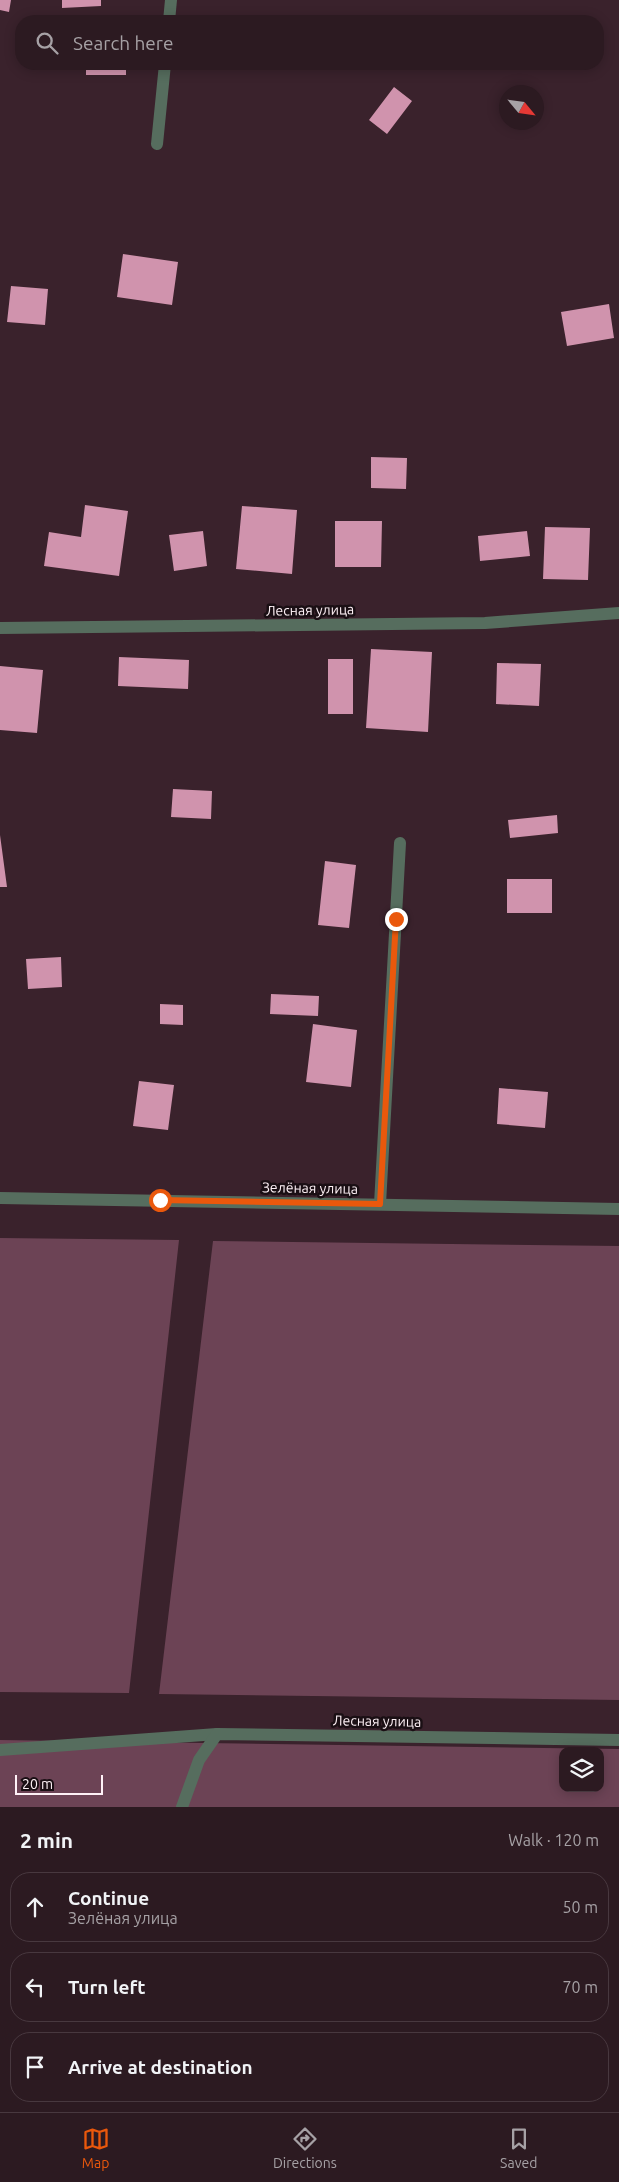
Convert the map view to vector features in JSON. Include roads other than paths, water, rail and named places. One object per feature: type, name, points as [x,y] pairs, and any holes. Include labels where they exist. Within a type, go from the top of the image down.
[{"type":"street","points":[[170,15],[171,0]]},
{"type":"street","points":[[157,144],[164,70]]},
{"type":"street","name":"Лесная улица","points":[[0,628],[485,623],[619,613]]},
{"type":"street","points":[[380,1204],[400,843]]},
{"type":"street","name":"Зелёная улица","points":[[0,1198],[619,1209]]},
{"type":"street","points":[[182,1807],[199,1760],[218,1734]]},
{"type":"street","name":"Лесная улица","points":[[0,1750],[218,1734],[619,1740]]}]
